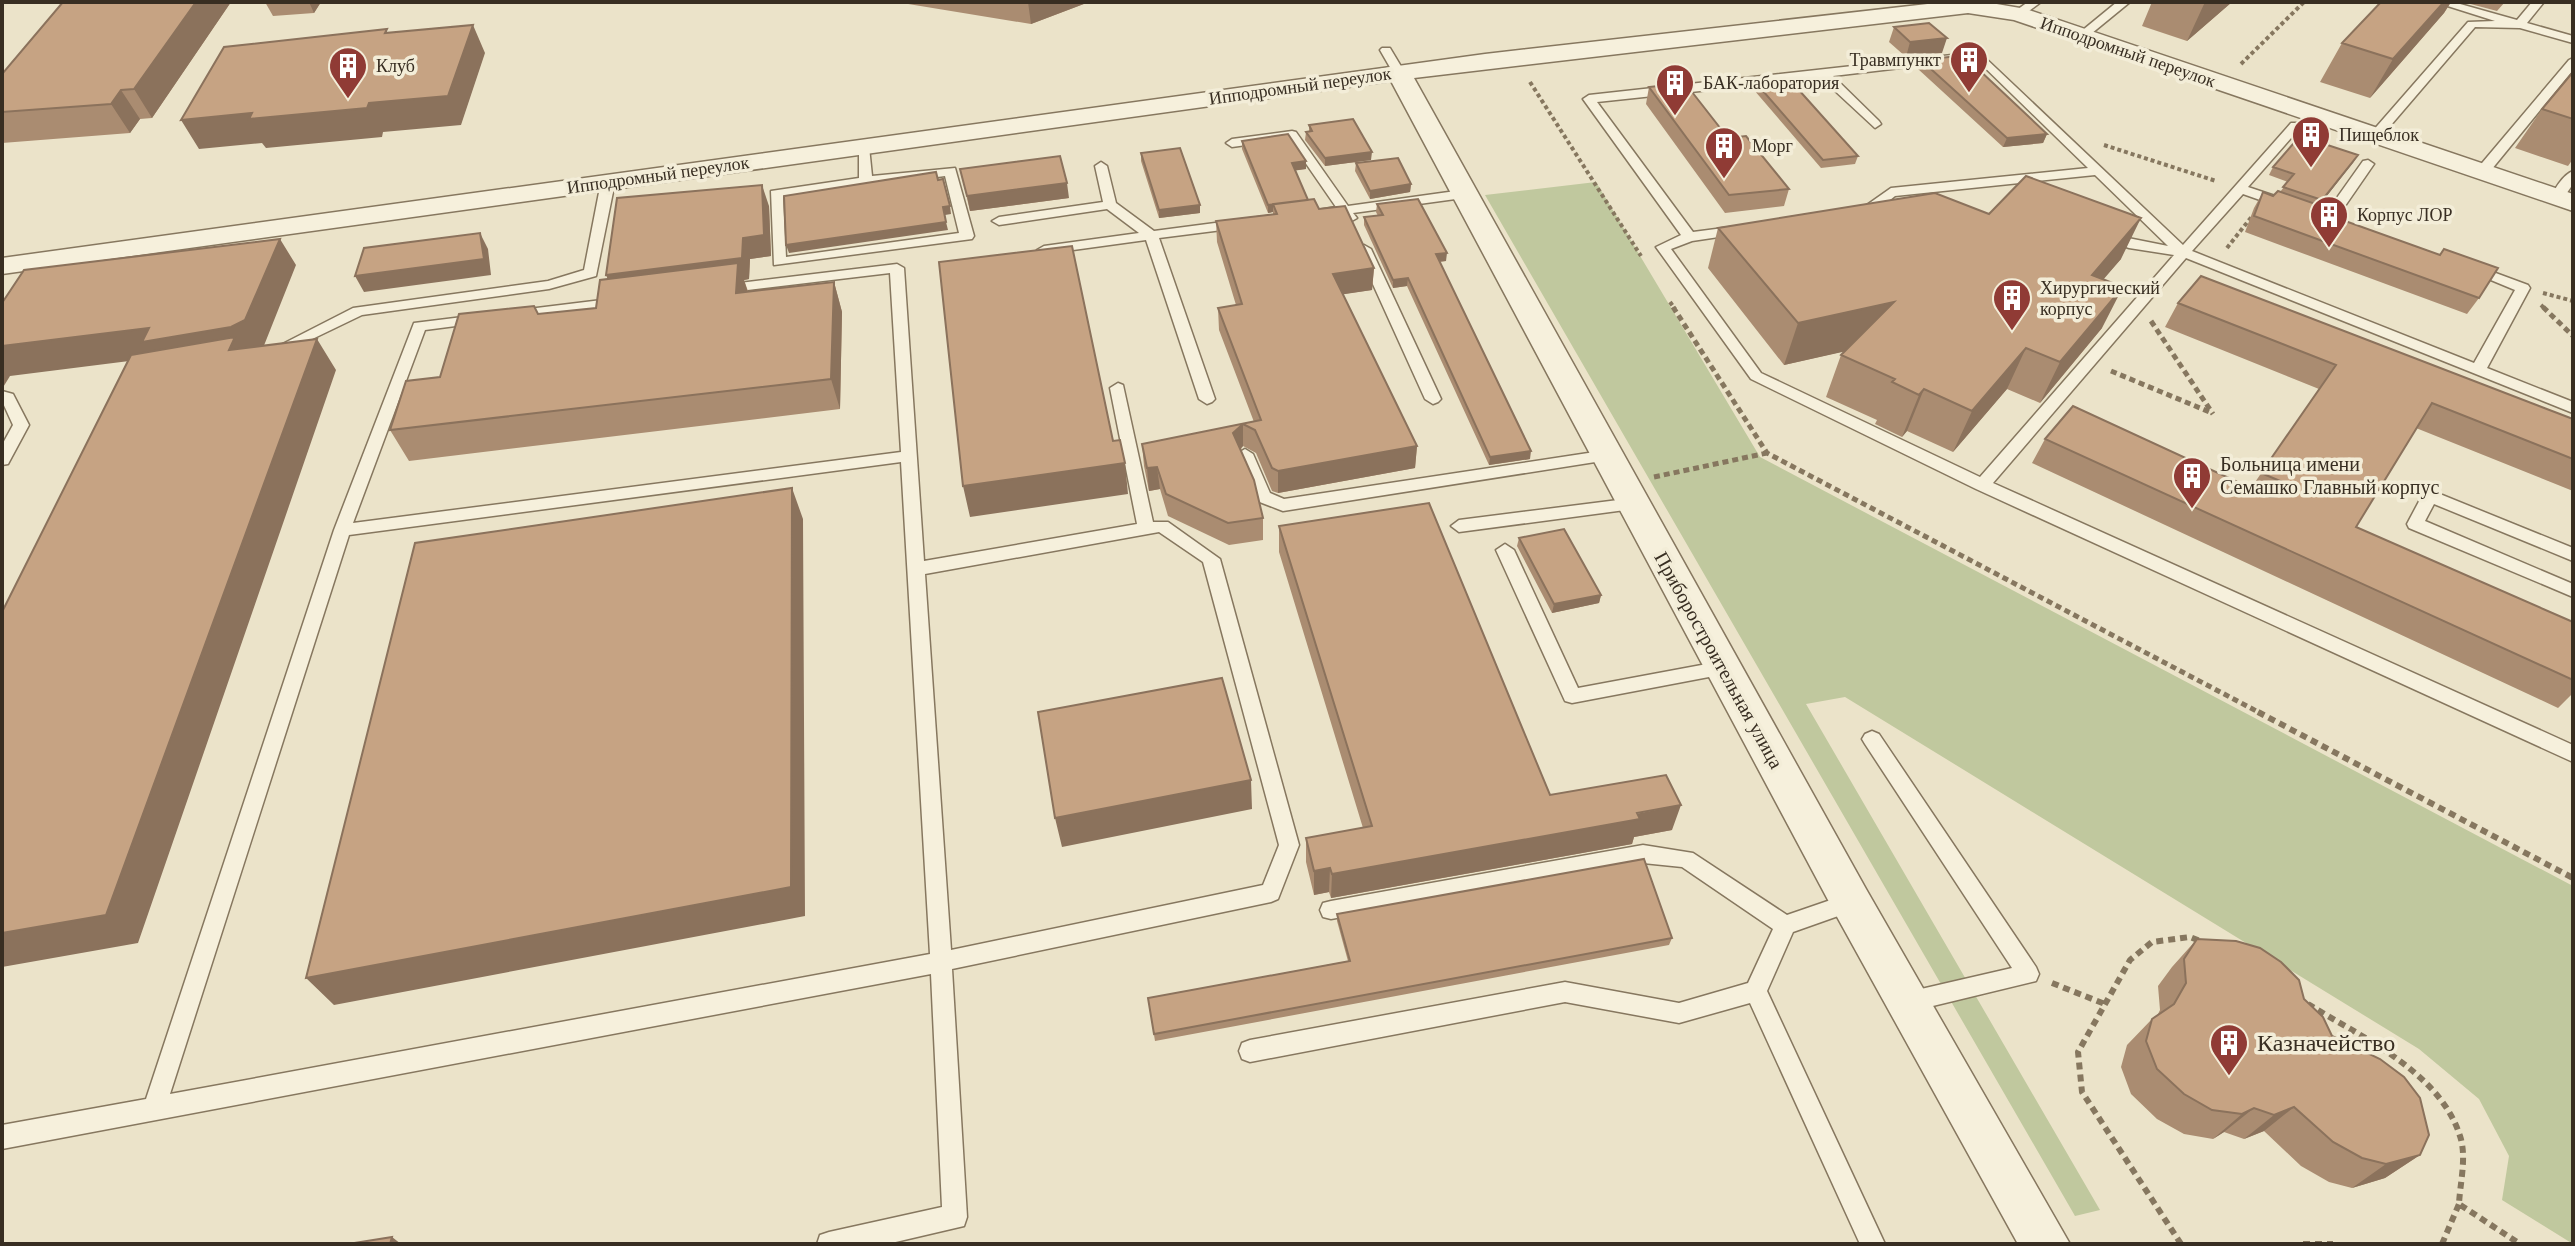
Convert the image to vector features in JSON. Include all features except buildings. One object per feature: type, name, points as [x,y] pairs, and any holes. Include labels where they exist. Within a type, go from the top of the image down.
[{"type":"street","name":"Ипподромный переулок","points":[[2,266],[37,268],[863,147],[1393,62],[1967,4],[2026,8],[2082,36],[2565,200]]},
{"type":"street","name":"Приборостроительная улица","points":[[1393,62],[1851,902],[2045,1244]]},
{"type":"lane","points":[[2082,36],[2124,2]]},
{"type":"lane","points":[[2441,2],[2573,40]]},
{"type":"lane","points":[[2519,25],[2538,2]]},
{"type":"lane","points":[[2375,136],[2472,24],[2519,25]]},
{"type":"lane","points":[[1689,237],[1589,99],[1979,55],[2182,252]]},
{"type":"lane","points":[[2482,172],[2573,62]]},
{"type":"lane","points":[[1824,74],[1875,124]]},
{"type":"lane","points":[[1982,485],[2054,418],[2139,303],[2295,126]]},
{"type":"lane","points":[[1232,143],[1292,135],[1346,210],[1433,399]]},
{"type":"lane","points":[[863,147],[866,181]]},
{"type":"lane","points":[[2344,224],[2323,217],[2368,164]]},
{"type":"lane","points":[[1101,166],[1110,205],[1151,235],[1207,399]]},
{"type":"lane","points":[[950,171],[967,236],[779,262],[776,194],[866,181],[950,171]]},
{"type":"lane","points":[[1838,215],[1868,211],[1891,192],[2099,171]]},
{"type":"lane","points":[[2565,200],[2573,175]]},
{"type":"lane","points":[[254,361],[358,311],[549,285],[591,273],[608,182]]},
{"type":"lane","points":[[1988,183],[2010,196]]},
{"type":"lane","points":[[2240,189],[2292,206]]},
{"type":"lane","points":[[1301,215],[1463,194]]},
{"type":"lane","points":[[999,221],[1110,205]]},
{"type":"lane","points":[[1032,252],[1256,221]]},
{"type":"lane","points":[[1749,228],[1689,237],[1663,247],[1756,376],[1982,485],[2573,754]]},
{"type":"lane","points":[[2088,228],[2129,244],[2182,252],[2573,408]]},
{"type":"lane","points":[[2449,261],[2523,288],[2478,370]]},
{"type":"lane","points":[[712,291],[897,268],[955,1217],[829,1244]]},
{"type":"lane","points":[[154,1109],[342,530],[419,326],[635,300]]},
{"type":"lane","points":[[1118,388],[1146,529]]},
{"type":"lane","points":[[2,396],[8,397],[21,425],[2,460]]},
{"type":"lane","points":[[1245,454],[1263,497],[1283,505],[1622,481]]},
{"type":"lane","points":[[342,530],[909,456]]},
{"type":"lane","points":[[1459,526],[1622,481]]},
{"type":"lane","points":[[2573,555],[2430,496],[2415,524],[2573,591]]},
{"type":"lane","points":[[2,1137],[941,962],[1271,893],[1289,845],[1211,559],[1162,526],[916,569]]},
{"type":"lane","points":[[1505,550],[1572,696],[1723,668]]},
{"type":"lane","points":[[1872,739],[2028,974],[1908,1002]]},
{"type":"lane","points":[[1331,910],[1643,854],[1686,859],[1785,925]]},
{"type":"lane","points":[[1851,902],[1785,925],[1756,991],[1873,1244]]},
{"type":"lane","points":[[1250,1051],[1565,992],[1679,1013],[1756,991]]},
{"type":"path","points":[[1530,81],[1648,267]]},
{"type":"path","points":[[2063,135],[2240,189]]},
{"type":"path","points":[[2214,265],[2267,198]]},
{"type":"path","points":[[2523,288],[2573,336]]},
{"type":"path","points":[[1665,294],[1767,453],[2573,878]]},
{"type":"path","points":[[2092,363],[2213,414],[2139,303]]},
{"type":"path","points":[[1622,481],[1767,453]]},
{"type":"path","points":[[2181,1244],[2082,1092],[2078,1052],[2130,960],[2152,942],[2190,937],[2215,947]]},
{"type":"path","points":[[2028,974],[2105,1004]]},
{"type":"path","points":[[2294,995],[2388,1055],[2441,1099],[2461,1138],[2459,1204],[2442,1244]]},
{"type":"path","points":[[2459,1204],[2520,1244]]},
{"type":"path","points":[[2303,1244],[2333,1244]]},
{"type":"green space","points":[[1596,182],[1760,457],[2573,886],[2573,1244],[2502,1200],[2509,1156],[2479,1099],[2419,1049],[1845,697],[1806,704],[2100,1210],[2075,1216],[1485,195]]},
{"type":"place","name":"Травмпункт","points":[[1969,94]]},
{"type":"place","name":"Клуб","points":[[348,100]]},
{"type":"place","name":"БАК-лаборатория","points":[[1675,117]]},
{"type":"place","name":"Пищеблок","points":[[2311,169]]},
{"type":"place","name":"Морг","points":[[1724,180]]},
{"type":"place","name":"Корпус ЛОР","points":[[2329,249]]},
{"type":"place","name":"Хирургический корпус","points":[[2012,332]]},
{"type":"place","name":"Больница имени Семашко Главный корпус","points":[[2192,510]]},
{"type":"place","name":"Казначейство","points":[[2229,1077]]}]
